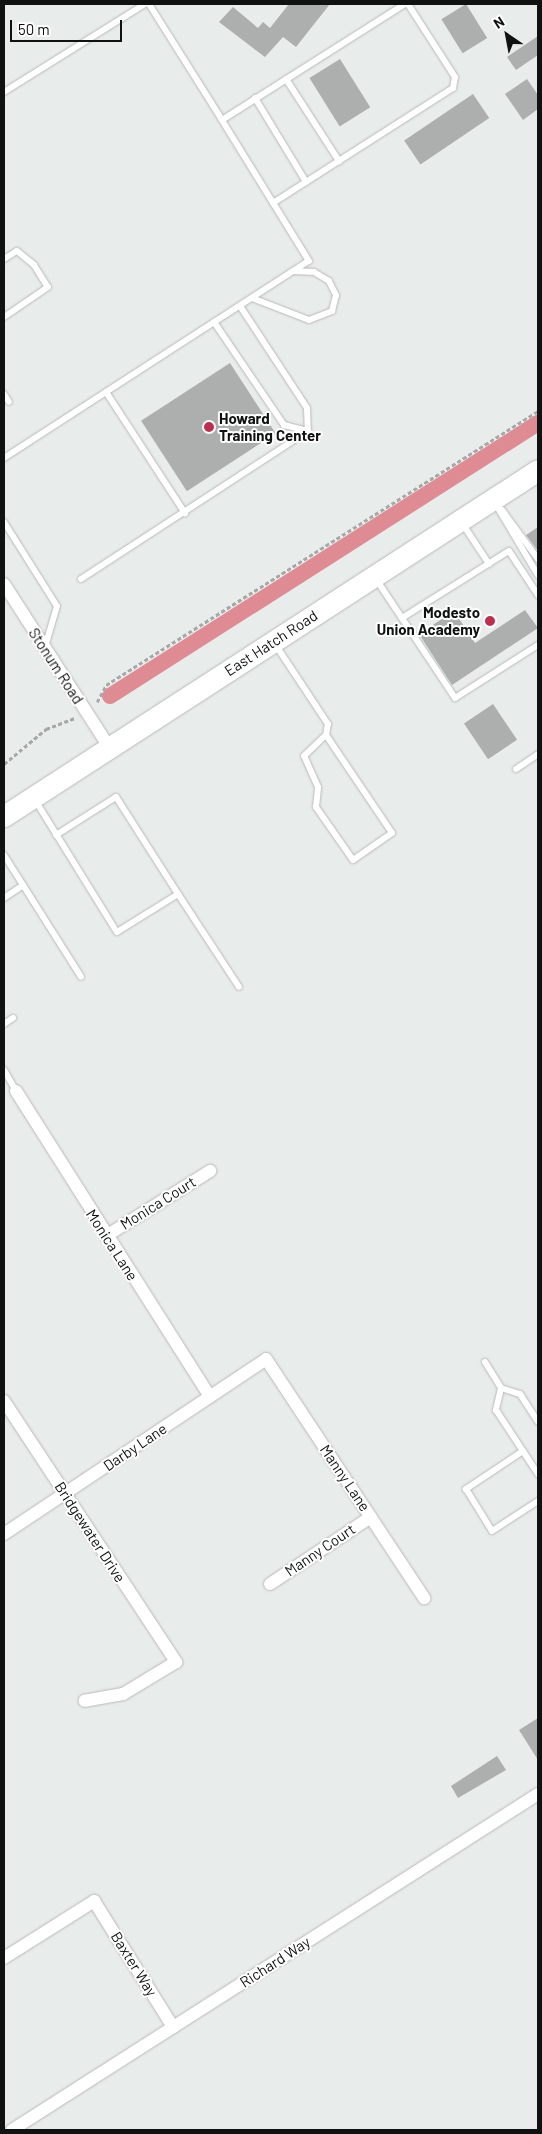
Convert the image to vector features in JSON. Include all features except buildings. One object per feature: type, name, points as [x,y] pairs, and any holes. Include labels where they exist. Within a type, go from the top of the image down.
[{"type":"main road","name":"East Hatch Road","points":[[4,816],[538,470]]},
{"type":"street","name":"Stonum Road","points":[[4,584],[109,747]]},
{"type":"street","name":"Monica Lane","points":[[16,1091],[106,1236],[210,1397]]},
{"type":"street","name":"Monica Court","points":[[106,1236],[210,1171]]},
{"type":"street","name":"Darby Lane","points":[[4,1534],[266,1359]]},
{"type":"street","name":"Manny Lane","points":[[266,1359],[424,1598]]},
{"type":"street","name":"Bridgewater Drive","points":[[4,1401],[176,1662],[123,1694],[84,1701]]},
{"type":"street","name":"Manny Court","points":[[270,1584],[371,1517]]},
{"type":"street","name":"Richard Way","points":[[12,2130],[538,1794]]},
{"type":"street","name":"Baxter Way","points":[[4,1958],[94,1901],[173,2027]]},
{"type":"lane","points":[[4,92],[145,4]]},
{"type":"lane","points":[[4,458],[309,261],[149,4]]},
{"type":"lane","points":[[222,120],[406,4],[456,84],[273,203]]},
{"type":"lane","points":[[286,79],[339,161]]},
{"type":"lane","points":[[255,98],[306,182]]},
{"type":"lane","points":[[4,259],[17,251],[34,265],[48,287],[4,317]]},
{"type":"lane","points":[[252,298],[309,320],[332,311],[336,295],[329,281],[314,272],[293,271]]},
{"type":"lane","points":[[240,306],[307,408],[308,431]]},
{"type":"lane","points":[[214,322],[284,425],[308,431]]},
{"type":"lane","points":[[106,392],[185,512]]},
{"type":"lane","points":[[4,394],[9,402]]},
{"type":"lane","points":[[82,579],[308,431]]},
{"type":"lane","points":[[493,499],[538,559]]},
{"type":"lane","points":[[493,499],[538,575]]},
{"type":"lane","points":[[460,520],[489,564]]},
{"type":"lane","points":[[4,522],[57,606],[45,649]]},
{"type":"lane","points":[[402,618],[509,551],[538,595]]},
{"type":"lane","points":[[374,576],[454,698],[538,645]]},
{"type":"lane","points":[[273,641],[328,724],[326,735],[304,756],[318,786],[316,807],[352,860],[392,833],[326,735]]},
{"type":"lane","points":[[516,769],[538,754]]},
{"type":"lane","points":[[32,797],[117,932],[178,894]]},
{"type":"lane","points":[[56,835],[116,797],[239,987]]},
{"type":"lane","points":[[4,856],[81,977]]},
{"type":"lane","points":[[4,898],[23,886]]},
{"type":"lane","points":[[4,1024],[13,1018]]},
{"type":"lane","points":[[4,1070],[16,1091]]},
{"type":"lane","points":[[485,1362],[501,1388],[520,1394],[538,1422]]},
{"type":"lane","points":[[501,1388],[496,1410],[538,1474]]},
{"type":"lane","points":[[523,1451],[466,1489],[492,1531],[538,1501]]},
{"type":"path","points":[[4,764],[46,729],[65,724],[97,703],[106,685],[538,411]]},
{"type":"waterway","points":[[110,696],[538,423]]},
{"type":"place","name":"Howard Training Center","points":[[209,427]]},
{"type":"place","name":"Modesto Union Academy","points":[[490,621]]}]
